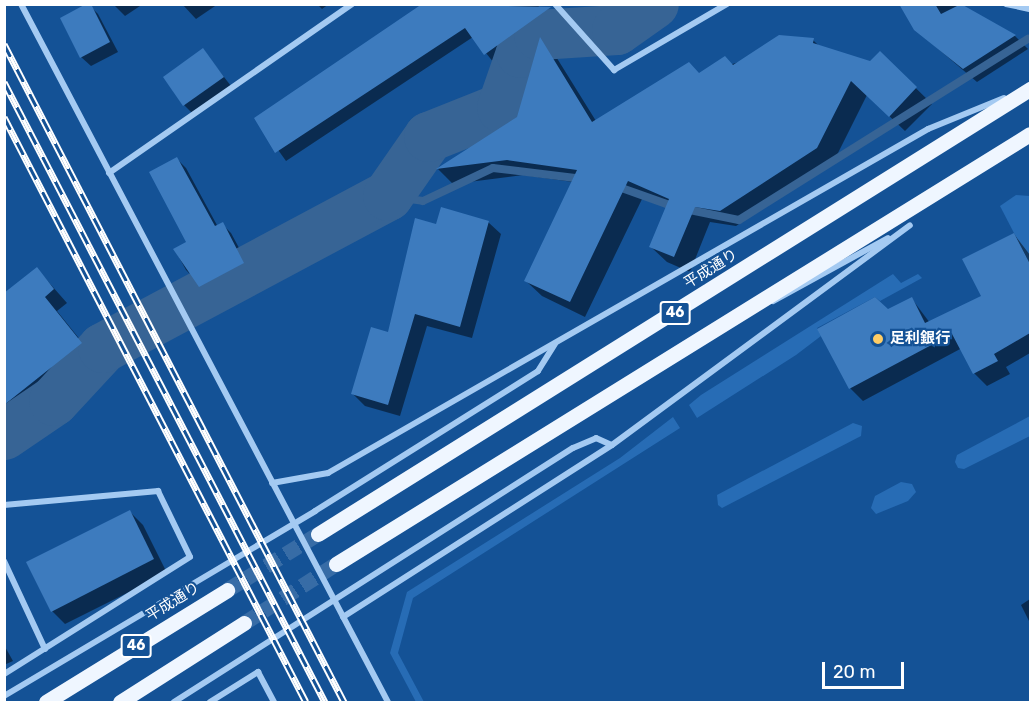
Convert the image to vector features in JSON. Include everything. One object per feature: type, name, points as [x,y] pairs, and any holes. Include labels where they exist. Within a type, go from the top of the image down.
[{"type":"main road","name":"平成通り","points":[[318,534],[1030,88]]},
{"type":"main road","name":"46","points":[[336,564],[597,399],[1030,134]]},
{"type":"main road","name":"平成通り","points":[[46,702],[227,590]]},
{"type":"main road","name":"46","points":[[120,702],[244,622]]},
{"type":"street","points":[[21,4],[388,702]]},
{"type":"street","points":[[109,173],[352,4]]},
{"type":"street","points":[[555,4],[614,70],[727,4]]},
{"type":"street","points":[[1006,4],[1030,9]]},
{"type":"street","points":[[272,483],[328,472],[927,129],[1030,88]]},
{"type":"street","points":[[343,617],[612,445],[910,225],[597,399]]},
{"type":"street","points":[[4,696],[315,511],[538,371],[557,341]]},
{"type":"street","points":[[174,702],[573,448],[596,438],[612,445]]},
{"type":"street","points":[[4,505],[158,491],[190,557],[4,674]]},
{"type":"street","points":[[4,561],[45,649]]},
{"type":"street","points":[[210,702],[258,672],[274,702]]},
{"type":"shaded area","points":[[1016,195],[1030,196],[1030,264],[1000,206]]},
{"type":"shaded area","points":[[893,274],[901,283],[918,274],[922,278],[880,301],[875,297],[817,328],[821,336],[796,355],[697,418],[689,405],[701,395]]},
{"type":"shaded area","points":[[99,343],[110,362],[67,403],[5,446],[5,424],[39,399]]},
{"type":"shaded area","points":[[1030,416],[1030,436],[964,469],[958,468],[955,462],[957,455]]},
{"type":"shaded area","points":[[673,417],[680,428],[413,598],[398,653],[424,702],[416,702],[390,653],[407,592],[620,458]]},
{"type":"shaded area","points":[[853,423],[862,426],[861,436],[722,508],[718,505],[717,495]]},
{"type":"shaded area","points":[[901,482],[912,484],[916,492],[908,501],[876,514],[871,508],[875,496]]},
{"type":"building","points":[[86,4],[91,4],[110,42],[80,58],[60,18]]},
{"type":"building","points":[[422,4],[551,7],[484,55],[465,28],[275,153],[254,118]]},
{"type":"building","points":[[899,4],[935,4],[941,14],[961,4],[1016,35],[963,69],[914,30]]},
{"type":"building","points":[[779,35],[814,38],[813,43],[870,61],[880,51],[917,87],[889,117],[851,81],[817,148],[720,211],[695,207],[674,257],[649,247],[669,199],[628,181],[570,302],[524,281],[577,170],[507,160],[436,169],[517,117],[540,37],[592,122],[689,62],[699,73],[725,56],[733,65]]},
{"type":"building","points":[[203,48],[224,77],[183,106],[163,77]]},
{"type":"building","points":[[177,157],[215,226],[223,222],[244,263],[199,287],[173,249],[186,242],[149,172]]},
{"type":"building","points":[[441,207],[489,221],[460,327],[415,314],[388,405],[351,394],[371,327],[388,332],[415,218],[436,224]]},
{"type":"building","points":[[1014,233],[1030,264],[1030,333],[994,354],[998,361],[973,374],[952,334],[849,389],[817,329],[875,297],[888,309],[912,297],[925,323],[981,296],[962,259]]},
{"type":"building","points":[[37,267],[54,289],[45,297],[82,343],[4,405],[4,293]]},
{"type":"building","points":[[130,510],[154,559],[51,612],[26,562]]},
{"type":"waterway","points":[[4,435],[54,401],[103,348],[388,196],[429,137],[502,108],[521,53],[539,35],[617,30],[654,4]]},
{"type":"waterway","points":[[616,186],[675,207],[739,220],[1028,39]]},
{"type":"waterway","points":[[388,196],[423,201],[493,168],[583,179]]},
{"type":"tunnel","points":[[227,590],[318,534]]},
{"type":"tunnel","points":[[244,623],[336,564]]},
{"type":"railway","points":[[4,44],[344,702]]},
{"type":"railway","points":[[4,82],[325,702]]},
{"type":"railway","points":[[4,117],[306,702]]},
{"type":"place","name":"足利銀行","points":[[878,339]]}]
